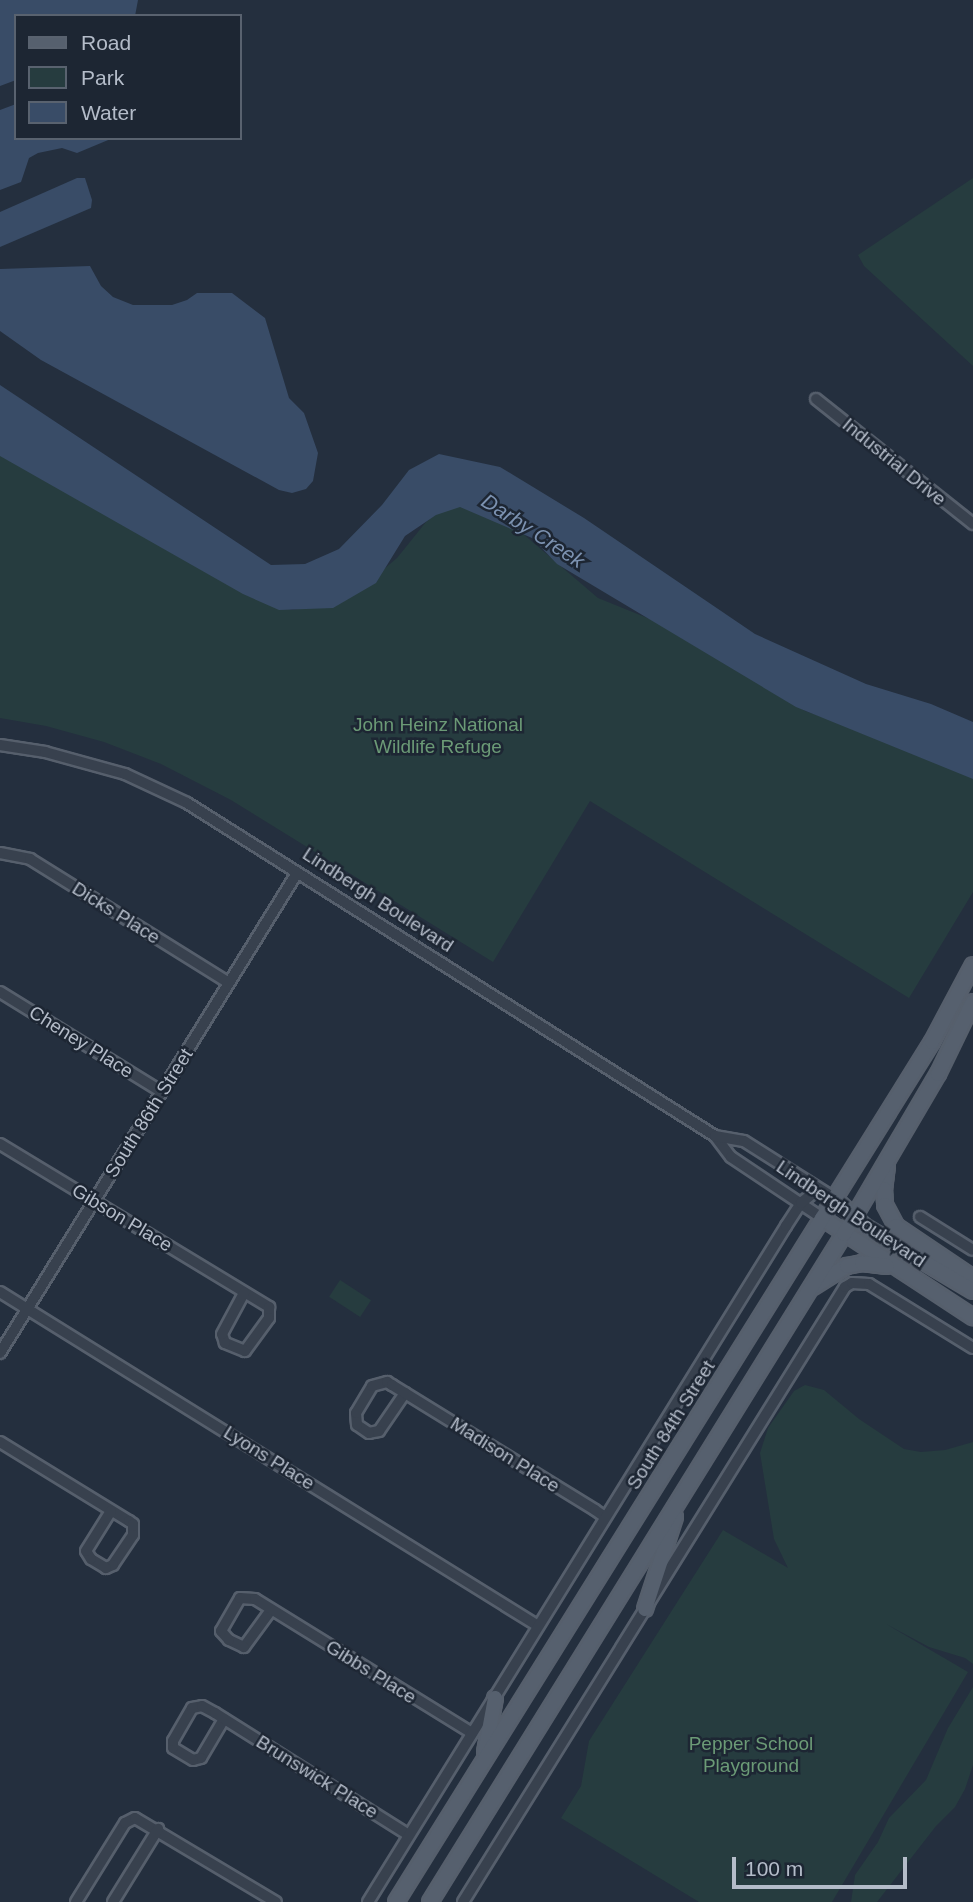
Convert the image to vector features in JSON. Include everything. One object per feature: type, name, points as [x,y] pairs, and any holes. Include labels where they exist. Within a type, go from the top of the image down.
[{"type":"main road","name":"South 84th Street","points":[[396,1902],[932,1042],[973,965]]},
{"type":"main road","points":[[430,1902],[844,1234],[938,1074],[973,1002]]},
{"type":"main road","points":[[890,1156],[884,1189],[891,1219],[904,1234],[973,1278]]},
{"type":"main road","name":"Lindbergh Boulevard","points":[[834,1198],[854,1216],[973,1291]]},
{"type":"main road","name":"Lindbergh Boulevard","points":[[822,1218],[894,1268],[973,1317]]},
{"type":"main road","points":[[809,1290],[847,1266],[872,1263],[894,1268]]},
{"type":"main road","points":[[645,1609],[683,1492]]},
{"type":"main road","points":[[484,1761],[495,1698]]},
{"type":"street","name":"Industrial Drive","points":[[816,399],[973,524]]},
{"type":"street","name":"Lindbergh Boulevard","points":[[0,745],[45,752],[125,774],[187,803],[715,1136],[731,1157],[822,1218]]},
{"type":"street","name":"Dicks Place","points":[[0,853],[30,859],[229,983]]},
{"type":"street","name":"South 86th Street","points":[[0,1353],[296,873]]},
{"type":"street","name":"Cheney Place","points":[[0,992],[162,1092]]},
{"type":"street","name":"Lindbergh Boulevard","points":[[715,1136],[744,1141],[834,1198]]},
{"type":"street","name":"Gibson Place","points":[[0,1144],[269,1307],[270,1313],[245,1351],[225,1343],[222,1334],[244,1293]]},
{"type":"street","name":"South 84th Street","points":[[368,1902],[801,1203],[818,1189]]},
{"type":"street","name":"Lindbergh Boulevard","points":[[920,1217],[973,1250]]},
{"type":"street","points":[[463,1902],[838,1295],[852,1283],[860,1283],[881,1291],[973,1348]]},
{"type":"street","name":"Lyons Place","points":[[0,1292],[538,1626]]},
{"type":"street","name":"Madison Place","points":[[405,1393],[379,1431],[369,1433],[357,1425],[356,1413],[360,1403],[376,1383],[387,1382],[405,1393],[605,1517]]},
{"type":"street","points":[[0,1442],[133,1524],[134,1529],[117,1560],[106,1568],[90,1559],[86,1551],[111,1511]]},
{"type":"street","name":"Gibbs Place","points":[[271,1610],[244,1647],[223,1636],[224,1623],[240,1598],[250,1596],[472,1733]]},
{"type":"street","name":"Brunswick Place","points":[[224,1719],[201,1758],[193,1760],[173,1748],[173,1741],[195,1705],[224,1719],[409,1835]]},
{"type":"street","points":[[75,1902],[125,1823],[141,1818],[276,1902]]},
{"type":"street","points":[[113,1902],[158,1829]]},
{"type":"green space","points":[[973,178],[973,366],[864,266],[858,255]]},
{"type":"green space","name":"John Heinz National Wildlife Refuge","points":[[0,453],[280,607],[292,610],[332,604],[357,592],[397,558],[426,522],[453,502],[515,527],[598,598],[687,634],[805,711],[973,769],[973,892],[909,998],[590,801],[493,962],[231,800],[161,764],[104,742],[46,726],[0,718]]},
{"type":"green space","points":[[340,1280],[371,1300],[360,1317],[329,1297]]},
{"type":"green space","name":"Pepper School Playground","points":[[805,1385],[824,1390],[859,1419],[904,1449],[921,1452],[945,1450],[973,1442],[973,1664],[965,1658],[929,1647],[886,1624],[968,1672],[832,1902],[699,1902],[561,1818],[581,1786],[589,1741],[723,1530],[788,1568],[774,1539],[760,1453],[768,1428],[794,1391]]},
{"type":"green space","points":[[973,1687],[973,1765],[965,1789],[955,1807],[936,1826],[877,1902],[851,1902],[855,1875],[878,1842],[889,1818],[926,1780],[948,1728]]},
{"type":"water","points":[[0,0],[138,0],[135,14],[14,14],[14,81],[0,86]]},
{"type":"water","points":[[14,105],[14,140],[108,140],[77,153],[62,148],[38,153],[29,158],[21,182],[0,190],[0,110]]},
{"type":"water","points":[[77,178],[85,178],[92,200],[91,208],[0,247],[0,212]]},
{"type":"water","points":[[90,266],[101,286],[113,297],[133,305],[172,305],[197,293],[232,293],[265,318],[289,398],[304,413],[318,453],[313,481],[306,489],[292,493],[279,490],[41,360],[0,331],[0,269]]},
{"type":"water","name":"Darby Creek","points":[[0,385],[271,565],[305,564],[339,549],[382,505],[409,470],[439,454],[500,467],[584,518],[755,634],[866,684],[931,704],[973,722],[973,779],[796,707],[557,564],[532,538],[460,507],[436,515],[405,536],[376,583],[333,608],[279,610],[243,594],[0,456]]}]
